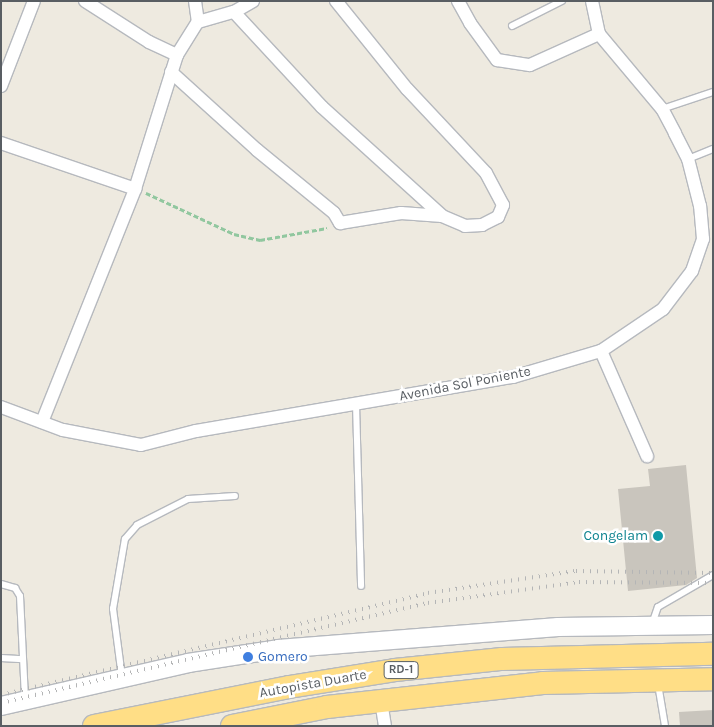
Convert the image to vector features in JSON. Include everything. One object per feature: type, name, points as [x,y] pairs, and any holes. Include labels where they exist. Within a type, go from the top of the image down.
[{"type":"highway","name":"Autopista Duarte","points":[[94,726],[289,687],[395,670],[502,659],[713,654]]},
{"type":"highway","name":"Autopista Duarte","points":[[232,726],[327,707],[543,682],[713,679]]},
{"type":"street","points":[[1,86],[34,1]]},
{"type":"street","points":[[85,1],[149,42],[177,55]]},
{"type":"street","points":[[194,1],[198,22]]},
{"type":"street","points":[[42,422],[136,189],[177,55],[198,22],[234,12],[253,1]]},
{"type":"street","points":[[234,12],[322,107],[442,216],[464,226],[482,225],[498,217],[503,205],[486,173],[407,89],[336,1]]},
{"type":"street","points":[[458,1],[470,23],[497,60],[530,65],[599,34]]},
{"type":"street","name":"Avenida Sol Poniente","points":[[1,407],[63,430],[141,445],[196,431],[513,377],[601,351],[663,309],[692,271],[702,239],[700,206],[688,159],[662,110],[599,34],[592,1]]},
{"type":"street","points":[[172,72],[257,150],[334,213],[340,223],[401,213],[442,216]]},
{"type":"street","points":[[1,142],[136,189]]},
{"type":"street","points":[[601,351],[648,456]]},
{"type":"street","points":[[1,706],[188,663],[343,643],[558,627],[713,624]]},
{"type":"street","points":[[381,701],[385,726]]},
{"type":"lane","points":[[512,26],[562,1]]},
{"type":"lane","points":[[662,110],[713,92]]},
{"type":"lane","points":[[688,159],[713,150]]},
{"type":"lane","points":[[356,404],[362,586]]},
{"type":"lane","points":[[123,678],[113,608],[125,539],[136,525],[188,499],[234,496]]},
{"type":"lane","points":[[652,626],[658,607],[713,575]]},
{"type":"lane","points":[[1,584],[15,588],[20,596],[25,700]]},
{"type":"lane","points":[[1,658],[23,659]]},
{"type":"lane","points":[[658,680],[664,726]]},
{"type":"path","points":[[136,189],[234,234],[260,240],[316,232],[340,223]]},
{"type":"building","name":"Congelam","points":[[686,465],[697,578],[686,585],[628,591],[618,489],[650,486],[648,469]]},
{"type":"building","points":[[713,710],[713,726],[680,726],[679,712]]},
{"type":"railway","points":[[1,695],[428,593],[576,571],[713,573]]},
{"type":"railway","points":[[1,703],[428,603],[579,582],[713,583]]},
{"type":"place","name":"Congelam","points":[[658,536]]},
{"type":"place","name":"Gomero","points":[[248,657]]}]
